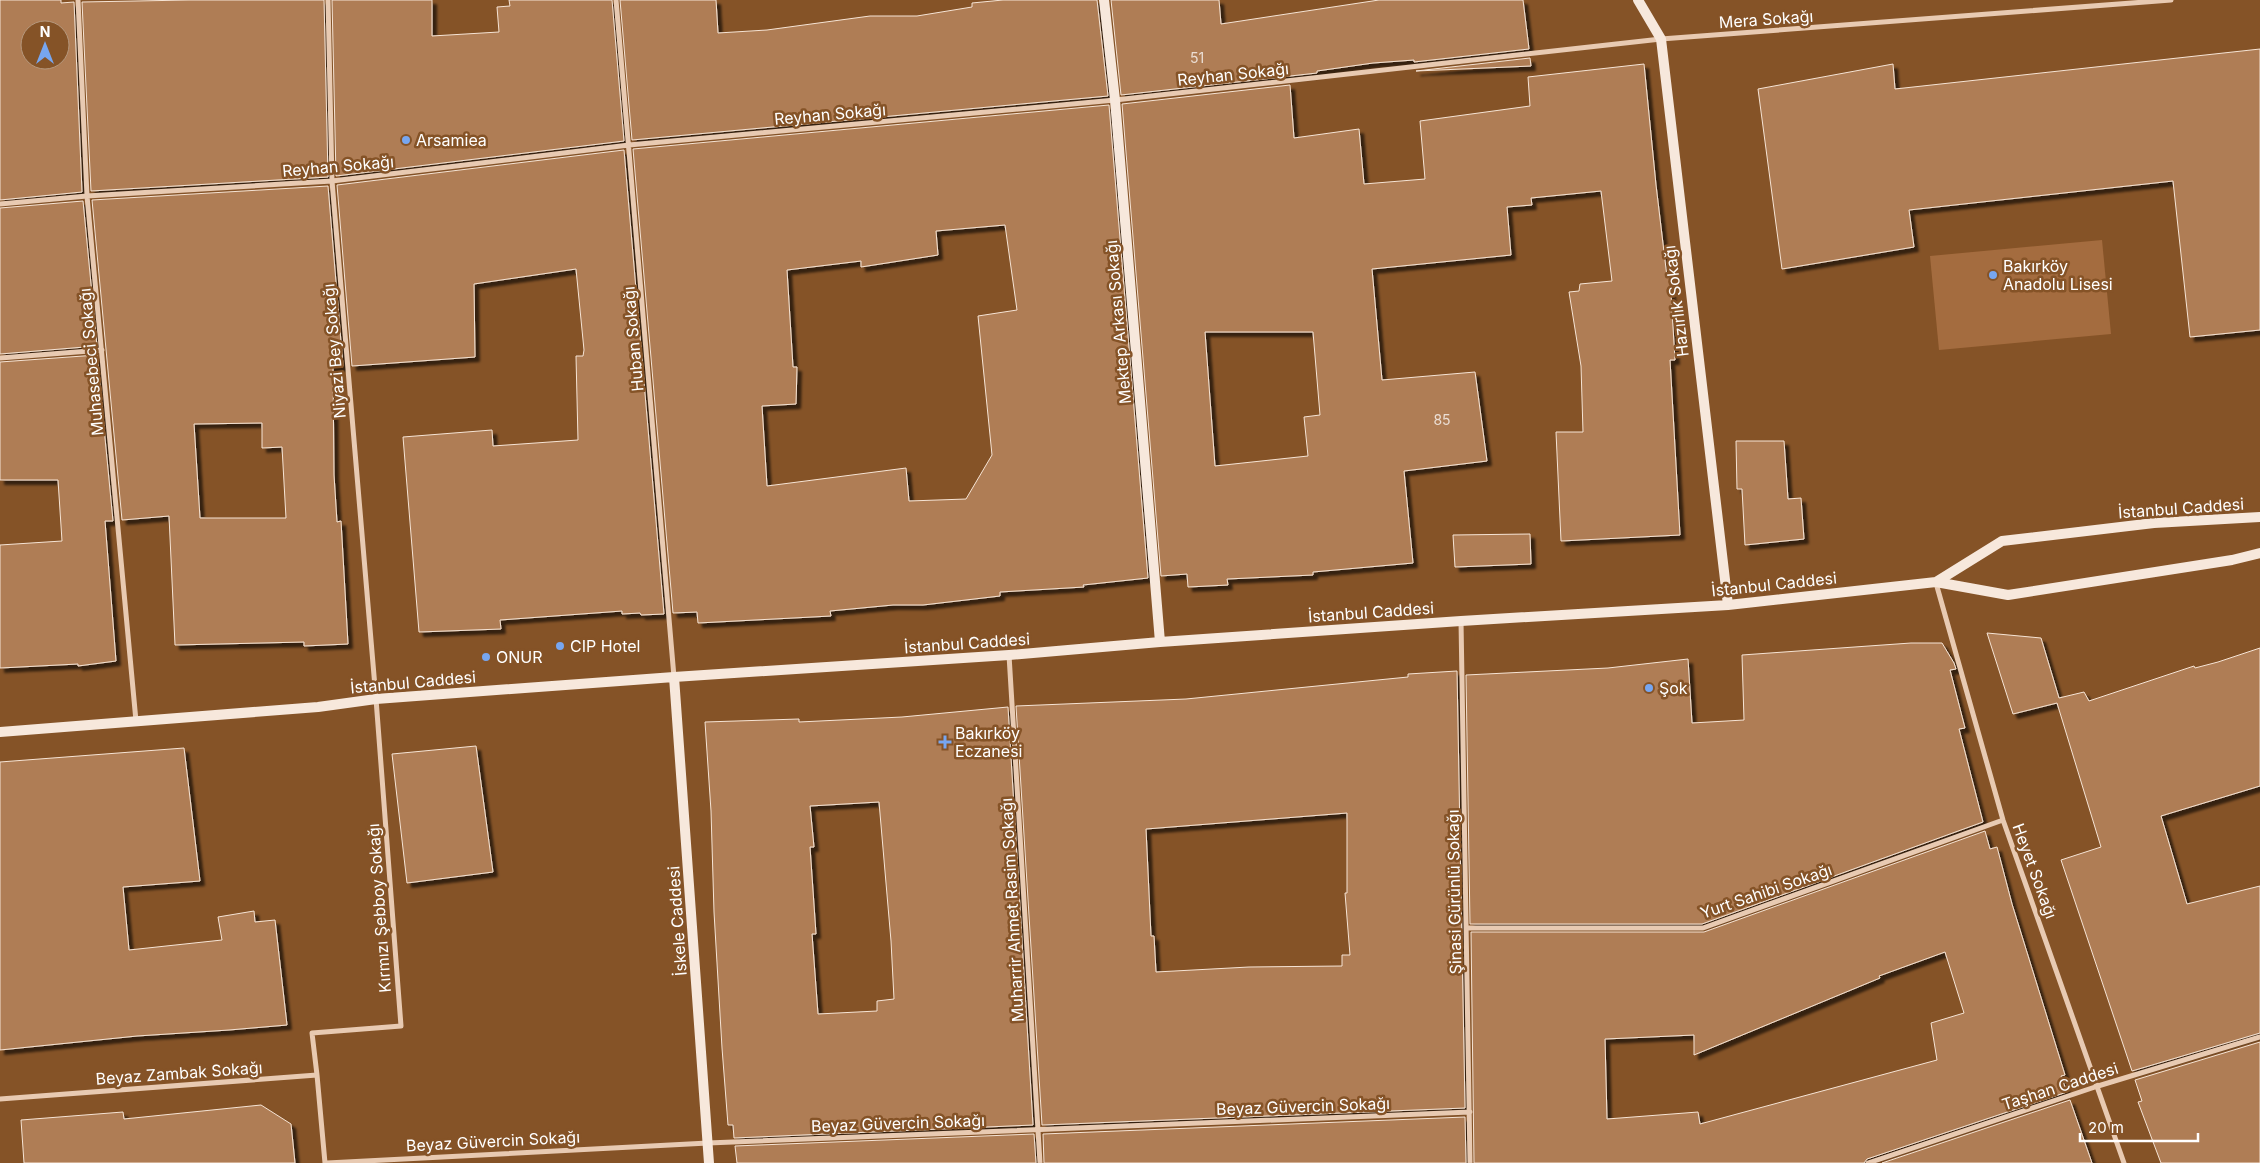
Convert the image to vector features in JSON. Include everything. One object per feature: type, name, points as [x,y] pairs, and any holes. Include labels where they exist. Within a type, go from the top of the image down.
[{"type":"main road","name":"Mektep Arkası Sokağı","points":[[1104,0],[1115,100],[1160,642]]},
{"type":"main road","name":"Hazırlık Sokağı","points":[[1638,0],[1661,39],[1728,604]]},
{"type":"main road","name":"İstanbul Caddesi","points":[[1936,582],[2002,542],[2154,523],[2260,518]]},
{"type":"main road","name":"İstanbul Caddesi","points":[[0,732],[674,677],[1728,604],[1936,582],[2008,595],[2232,560],[2260,553]]},
{"type":"main road","name":"İskele Caddesi","points":[[674,677],[709,1163]]},
{"type":"street","name":"Muhasebeci Sokağı","points":[[78,0],[87,196],[136,721]]},
{"type":"street","name":"Niyazi Bey Sokağı","points":[[328,0],[332,180],[376,700]]},
{"type":"street","name":"Huban Sokağı","points":[[616,0],[674,677]]},
{"type":"street","name":"Mera Sokağı","points":[[1661,39],[2171,0]]},
{"type":"street","name":"Reyhan Sokağı","points":[[0,204],[87,196],[332,180],[629,145],[1115,100],[1661,39]]},
{"type":"street","points":[[0,358],[102,350]]},
{"type":"street","name":"Heyet Sokağı","points":[[1936,582],[2003,820],[2124,1163]]},
{"type":"street","name":"Şinasi Gürünlü Sokağı","points":[[1461,621],[1470,1163]]},
{"type":"street","name":"Muharrir Ahmet Rasim Sokağı","points":[[1009,655],[1040,1163]]},
{"type":"street","name":"Kırmızı Şebboy Sokağı","points":[[317,1075],[312,1033],[400,1026],[376,700]]},
{"type":"street","name":"Yurt Sahibi Sokağı","points":[[1467,928],[1703,928],[2003,820]]},
{"type":"street","name":"Taşhan Caddesi","points":[[1868,1163],[2098,1086],[2260,1037]]},
{"type":"street","points":[[317,1075],[326,1163]]},
{"type":"street","name":"Beyaz Zambak Sokağı","points":[[0,1099],[317,1075]]},
{"type":"street","name":"Beyaz Güvercin Sokağı","points":[[326,1163],[708,1143],[1470,1112]]},
{"type":"shaded area","points":[[2102,240],[2111,334],[1939,350],[1930,256]]},
{"type":"building","points":[[0,0],[61,0],[61,3],[74,2],[82,192],[0,200]]},
{"type":"building","points":[[324,0],[328,177],[91,191],[82,2]]},
{"type":"building","points":[[332,0],[432,0],[432,36],[499,32],[497,7],[510,6],[509,0],[612,0],[624,141],[336,176]]},
{"type":"building","points":[[620,0],[716,0],[718,33],[767,30],[870,16],[917,16],[972,7],[972,3],[1003,0],[1097,0],[1108,96],[632,140]]},
{"type":"building","points":[[1111,0],[1219,0],[1221,24],[1379,0],[1523,0],[1529,49],[1414,62],[1414,60],[1373,63],[1317,71],[1317,73],[1121,95]]},
{"type":"building","points":[[2260,49],[2260,330],[2190,337],[2173,181],[1909,210],[1914,247],[1782,269],[1758,89],[1893,64],[1895,89]]},
{"type":"building","points":[[1530,58],[1531,66],[1416,71]]},
{"type":"building","points":[[1644,64],[1667,277],[1670,277],[1675,360],[1670,360],[1680,535],[1561,541],[1556,432],[1583,432],[1581,366],[1569,292],[1579,291],[1580,284],[1612,281],[1601,191],[1531,198],[1532,205],[1507,207],[1511,255],[1372,269],[1382,380],[1475,372],[1487,461],[1404,471],[1413,563],[1313,572],[1313,575],[1227,579],[1228,585],[1188,587],[1187,574],[1161,576],[1122,104],[1290,85],[1294,138],[1359,129],[1364,184],[1425,179],[1420,121],[1530,106],[1528,77]],"holes":[[[1205,332],[1313,332],[1320,415],[1304,417],[1308,456],[1215,466]]]},
{"type":"building","points":[[1109,105],[1148,578],[1083,585],[1084,587],[1000,592],[1000,596],[923,605],[893,605],[830,611],[831,616],[698,623],[697,612],[673,613],[633,149]],"holes":[[[1005,225],[1017,310],[978,316],[992,455],[966,499],[909,501],[906,468],[767,486],[762,406],[796,404],[797,367],[793,367],[787,270],[861,261],[861,267],[938,255],[936,231]]]},
{"type":"building","points":[[624,150],[664,614],[622,614],[622,611],[500,620],[501,629],[419,632],[403,437],[492,430],[493,446],[578,440],[576,356],[583,356],[584,350],[576,269],[474,284],[475,357],[352,366],[337,185]]},
{"type":"building","points":[[328,186],[343,366],[333,367],[334,475],[337,522],[341,521],[348,644],[304,646],[304,642],[175,645],[169,516],[122,520],[92,200]],"holes":[[[262,423],[262,448],[282,447],[286,518],[200,518],[194,424]]]},
{"type":"building","points":[[83,201],[97,346],[0,354],[0,208]]},
{"type":"building","points":[[97,355],[113,521],[105,521],[116,661],[78,666],[78,664],[0,668],[0,545],[62,541],[58,480],[0,480],[0,362]]},
{"type":"building","points":[[1736,441],[1784,441],[1788,499],[1801,498],[1804,539],[1745,545],[1742,489],[1737,489]]},
{"type":"building","points":[[1530,534],[1531,564],[1455,567],[1453,535]]},
{"type":"building","points":[[1987,633],[2041,638],[2059,698],[2084,692],[2089,701],[2194,666],[2195,668],[2218,662],[2260,648],[2260,786],[2161,816],[2187,904],[2260,886],[2260,1033],[2132,1071],[2061,860],[2101,847],[2057,703],[2013,714]]},
{"type":"building","points":[[1911,643],[1942,643],[1954,663],[1956,669],[1950,670],[1965,728],[1959,729],[1983,822],[1702,924],[1470,924],[1466,675],[1608,668],[1688,659],[1692,723],[1744,720],[1742,655]]},
{"type":"building","points":[[1457,671],[1465,1108],[1042,1125],[1016,706],[1186,699],[1408,677],[1408,674]],"holes":[[[1347,813],[1347,893],[1345,893],[1350,955],[1342,955],[1342,966],[1249,967],[1156,972],[1154,936],[1151,936],[1146,829]]]},
{"type":"building","points":[[1008,707],[1033,1125],[734,1138],[733,1125],[728,1125],[722,1048],[705,722],[799,719],[799,722],[902,717]],"holes":[[[879,802],[894,999],[877,1001],[877,1011],[818,1014],[812,934],[816,934],[810,847],[814,847],[810,806]]]},
{"type":"building","points":[[476,746],[493,872],[407,883],[392,754]]},
{"type":"building","points":[[184,748],[200,881],[123,887],[129,950],[222,940],[218,917],[254,911],[255,922],[275,920],[287,1025],[137,1036],[0,1050],[0,762]]},
{"type":"building","points":[[1985,831],[1990,849],[1997,847],[2012,904],[2065,1075],[2061,1076],[2067,1092],[1867,1159],[1864,1163],[1474,1163],[1471,932],[1704,932]],"holes":[[[1945,952],[1964,1013],[1931,1023],[1937,1060],[1700,1124],[1698,1112],[1607,1119],[1605,1039],[1694,1035],[1694,1055],[1880,978],[1879,976]]]},
{"type":"building","points":[[2260,1042],[2260,1163],[2161,1163],[2138,1102],[2142,1101],[2135,1080]]},
{"type":"building","points":[[2070,1100],[2092,1163],[1882,1163]]},
{"type":"building","points":[[261,1105],[291,1124],[295,1163],[24,1163],[21,1120],[123,1112],[124,1119]]},
{"type":"building","points":[[1465,1117],[1466,1163],[1044,1163],[1043,1134]]},
{"type":"building","points":[[1034,1134],[1036,1163],[737,1163],[735,1146]]},
{"type":"place","name":"Arsamiea","points":[[406,140]]},
{"type":"place","name":"Bakırköy Anadolu Lisesi","points":[[1993,275]]},
{"type":"place","name":"CIP Hotel","points":[[560,646]]},
{"type":"place","name":"ONUR","points":[[486,657]]},
{"type":"place","name":"Şok","points":[[1649,688]]},
{"type":"place","name":"Bakırköy Eczanesi","points":[[945,742]]}]
